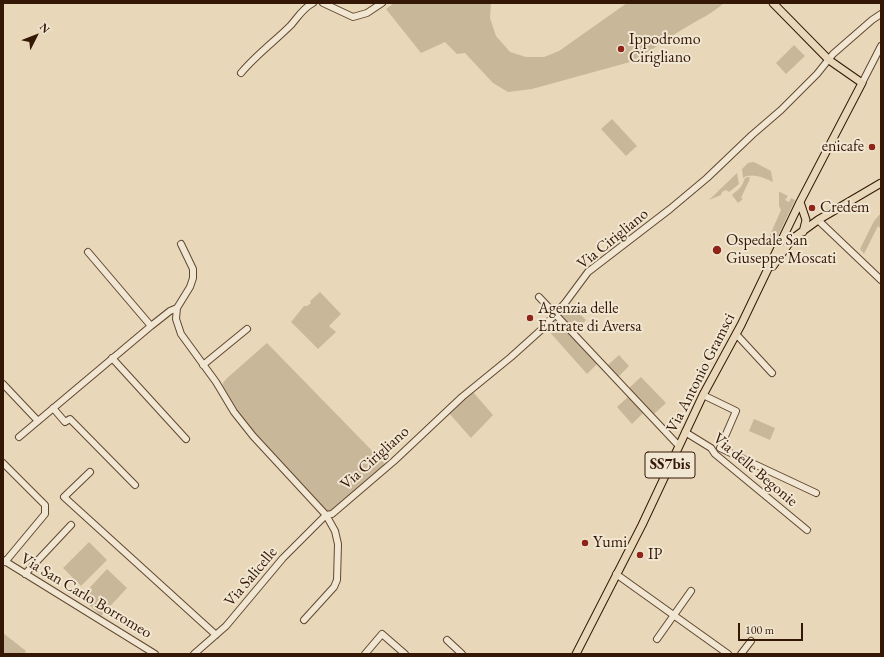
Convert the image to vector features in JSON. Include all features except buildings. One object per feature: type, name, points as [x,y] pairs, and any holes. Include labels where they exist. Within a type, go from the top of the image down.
[{"type":"main road","points":[[773,3],[828,60],[862,83]]},
{"type":"main road","name":"Via Antonio Gramsci","points":[[576,654],[642,525],[703,395],[736,334],[765,277],[800,202],[862,83]]},
{"type":"main road","name":"SS7bis","points":[[818,220],[881,183]]},
{"type":"main road","points":[[800,202],[806,220],[803,232]]},
{"type":"main road","points":[[793,217],[796,215],[805,215],[818,220]]},
{"type":"main road","name":"Via Antonio Gramsci","points":[[765,277],[792,239],[818,220]]},
{"type":"main road","points":[[785,234],[789,239],[792,239]]},
{"type":"street","points":[[241,73],[291,25],[305,7],[313,3]]},
{"type":"street","points":[[323,3],[353,17],[367,13],[382,3]]},
{"type":"street","name":"Via Cirigliano","points":[[326,515],[332,514],[394,461],[462,396],[542,330],[588,272],[670,210],[702,182],[781,110],[817,74],[833,54],[881,14]]},
{"type":"street","points":[[862,83],[881,46]]},
{"type":"street","points":[[818,220],[881,280]]},
{"type":"street","points":[[803,232],[815,226],[829,231]]},
{"type":"street","points":[[181,244],[191,264],[193,278],[190,288],[177,308],[176,320],[181,334],[216,382],[234,412],[253,436],[326,515],[337,539],[337,580],[334,587],[304,620]]},
{"type":"street","points":[[88,252],[151,326]]},
{"type":"street","points":[[539,297],[679,446]]},
{"type":"street","points":[[19,437],[151,326],[170,311],[177,308]]},
{"type":"street","points":[[203,365],[247,329]]},
{"type":"street","points":[[736,334],[772,373]]},
{"type":"street","points":[[112,358],[186,439]]},
{"type":"street","points":[[3,384],[38,421]]},
{"type":"street","points":[[703,395],[736,411],[720,448],[816,493]]},
{"type":"street","points":[[53,408],[65,422],[70,419],[135,485]]},
{"type":"street","name":"Via delle Begonie","points":[[685,432],[711,448],[715,454],[807,530]]},
{"type":"street","points":[[3,463],[44,504],[45,510],[45,514],[4,561]]},
{"type":"street","points":[[90,472],[64,497],[216,635]]},
{"type":"street","name":"Via Salicelle","points":[[194,654],[226,626],[283,558],[326,515]]},
{"type":"street","points":[[24,574],[71,525]]},
{"type":"street","name":"Via San Carlo Borromeo","points":[[4,561],[155,654]]},
{"type":"street","points":[[616,574],[728,654]]},
{"type":"street","points":[[657,639],[692,591]]},
{"type":"street","points":[[365,654],[382,634],[405,654]]},
{"type":"street","points":[[447,640],[462,654]]},
{"type":"street","points":[[741,654],[751,641]]},
{"type":"shaded area","name":"Ippodromo Cirigliano","points":[[394,3],[491,3],[490,18],[496,36],[510,52],[526,57],[544,57],[559,51],[627,3],[724,3],[711,13],[630,62],[532,89],[508,92],[493,83],[465,53],[457,54],[445,42],[421,53],[386,9]]},
{"type":"shaded area","points":[[794,45],[805,56],[786,74],[776,63]]},
{"type":"shaded area","points":[[612,119],[637,146],[626,156],[601,129]]},
{"type":"shaded area","points":[[753,162],[771,171],[773,182],[762,177],[746,176],[743,178],[742,169],[748,163]]},
{"type":"shaded area","points":[[737,173],[739,184],[729,192],[726,190],[722,192],[721,195],[709,200]]},
{"type":"shaded area","points":[[750,177],[741,198],[743,199],[738,203],[732,195],[739,189],[745,178]]},
{"type":"shaded area","points":[[779,192],[788,196],[785,200],[789,202],[791,198],[795,200],[775,242],[771,239],[770,235],[781,210],[779,206]]},
{"type":"shaded area","points":[[881,213],[881,229],[878,226],[864,254],[860,249],[874,221]]},
{"type":"shaded area","points":[[320,292],[341,314],[329,326],[336,332],[318,349],[291,322],[304,306],[311,303],[310,301]]},
{"type":"shaded area","points":[[568,303],[586,320],[575,331],[560,315]]},
{"type":"shaded area","points":[[556,320],[598,363],[587,374],[547,329]]},
{"type":"shaded area","points":[[267,343],[385,464],[332,511],[327,512],[274,455],[247,424],[223,386],[226,379]]},
{"type":"shaded area","points":[[619,355],[629,366],[618,377],[607,366]]},
{"type":"shaded area","points":[[641,377],[666,403],[654,414],[629,388]]},
{"type":"shaded area","points":[[473,392],[493,415],[471,438],[448,412]]},
{"type":"shaded area","points":[[629,396],[644,412],[632,424],[617,407]]},
{"type":"shaded area","points":[[754,419],[775,428],[770,440],[749,431]]},
{"type":"shaded area","points":[[89,542],[107,560],[81,586],[63,568]]},
{"type":"shaded area","points":[[107,569],[127,588],[101,616],[81,597]]},
{"type":"shaded area","points":[[3,633],[26,651],[24,654],[3,654]]},
{"type":"place","name":"Ippodromo Cirigliano","points":[[621,49]]},
{"type":"place","name":"enicafe","points":[[872,147]]},
{"type":"place","name":"Credem","points":[[812,208]]},
{"type":"place","name":"Ospedale San Giuseppe Moscati","points":[[717,250]]},
{"type":"place","name":"Agenzia delle Entrate di Aversa","points":[[530,318]]},
{"type":"place","name":"Yumi","points":[[585,543]]},
{"type":"place","name":"IP","points":[[640,555]]}]
